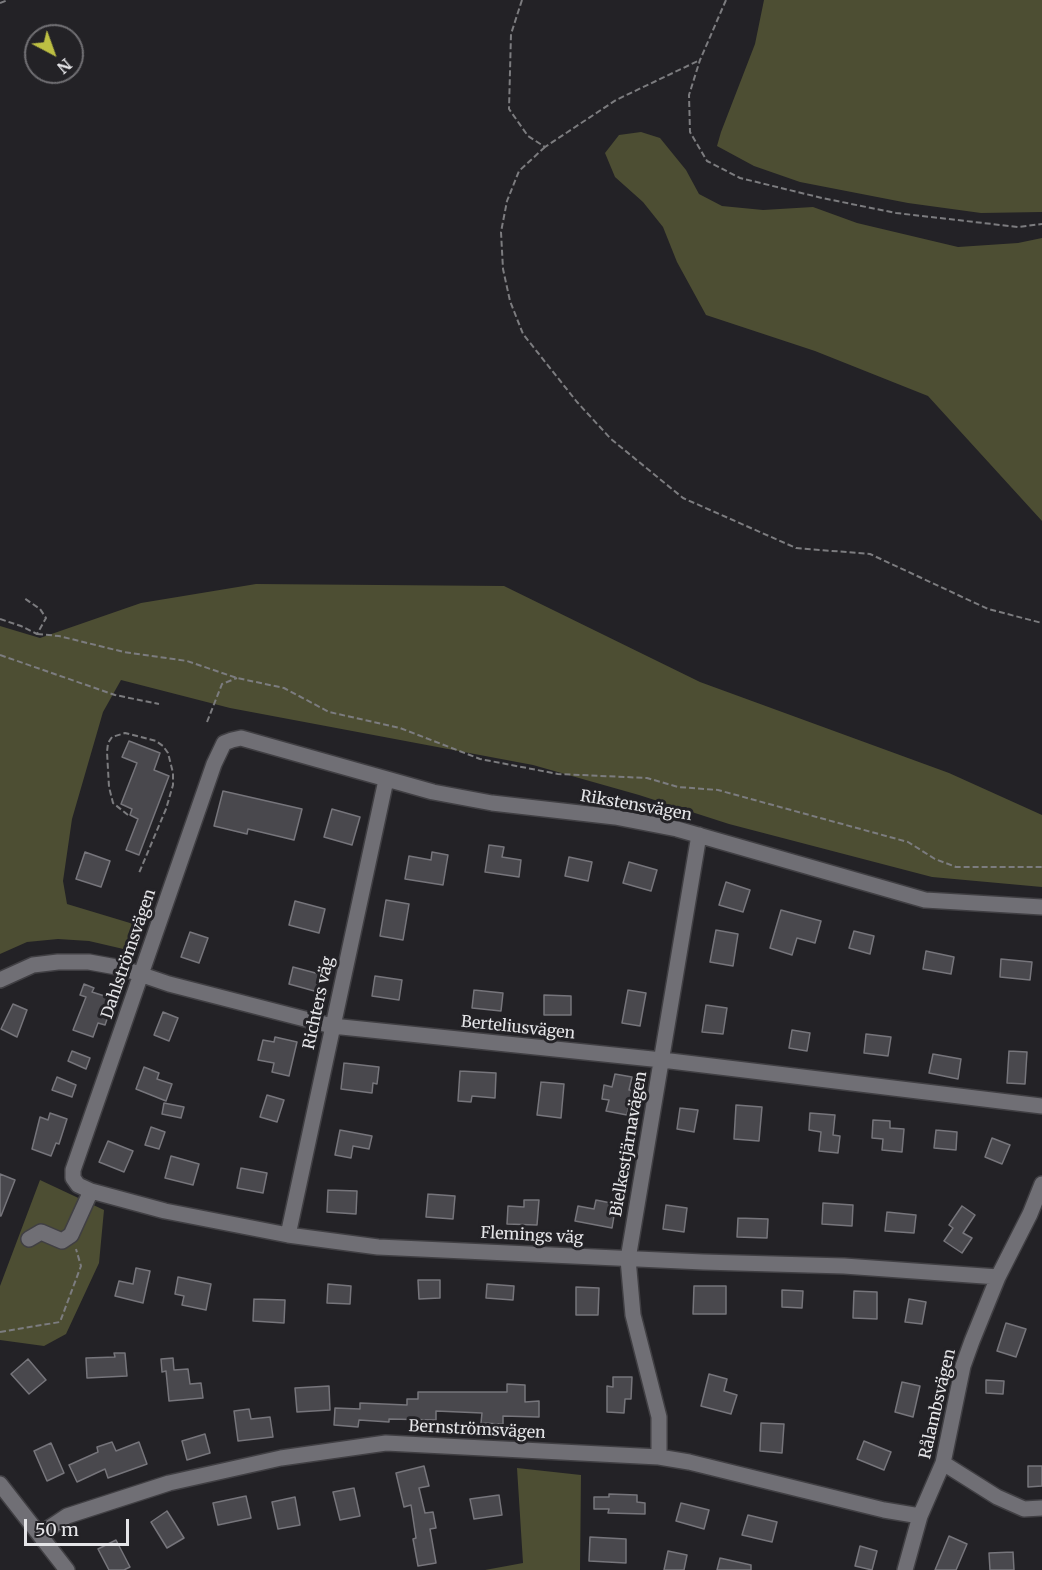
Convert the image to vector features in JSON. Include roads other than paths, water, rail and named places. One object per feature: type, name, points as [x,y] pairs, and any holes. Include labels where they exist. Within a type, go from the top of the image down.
[{"type":"street","name":"Rikstensvägen","points":[[224,743],[241,738],[386,780],[463,797],[677,829],[926,900],[1042,907]]},
{"type":"street","name":"Dahlströmsvägen","points":[[74,1179],[73,1170],[213,764],[224,743]]},
{"type":"street","name":"Richters väg","points":[[288,1235],[386,780]]},
{"type":"street","name":"Bielkestjärnavägen","points":[[659,1457],[659,1417],[633,1315],[628,1259],[699,836]]},
{"type":"street","name":"Berteliusvägen","points":[[0,980],[33,965],[89,962],[332,1026],[662,1060],[1042,1106]]},
{"type":"street","name":"Flemings väg","points":[[74,1179],[78,1185],[91,1191],[165,1211],[288,1235],[378,1247],[628,1259],[844,1266],[998,1277]]},
{"type":"street","name":"Rålambsvägen","points":[[905,1570],[920,1516],[944,1463],[963,1366],[998,1277],[1030,1214],[1042,1184]]},
{"type":"street","points":[[29,1239],[41,1232],[62,1241],[71,1235],[91,1191]]},
{"type":"street","name":"Bernströmsvägen","points":[[40,1534],[75,1513],[169,1483],[280,1458],[386,1443],[659,1457],[689,1462],[884,1510],[920,1516]]},
{"type":"street","points":[[944,1463],[997,1497],[1024,1509],[1042,1508]]},
{"type":"street","points":[[0,1484],[67,1570]]}]
